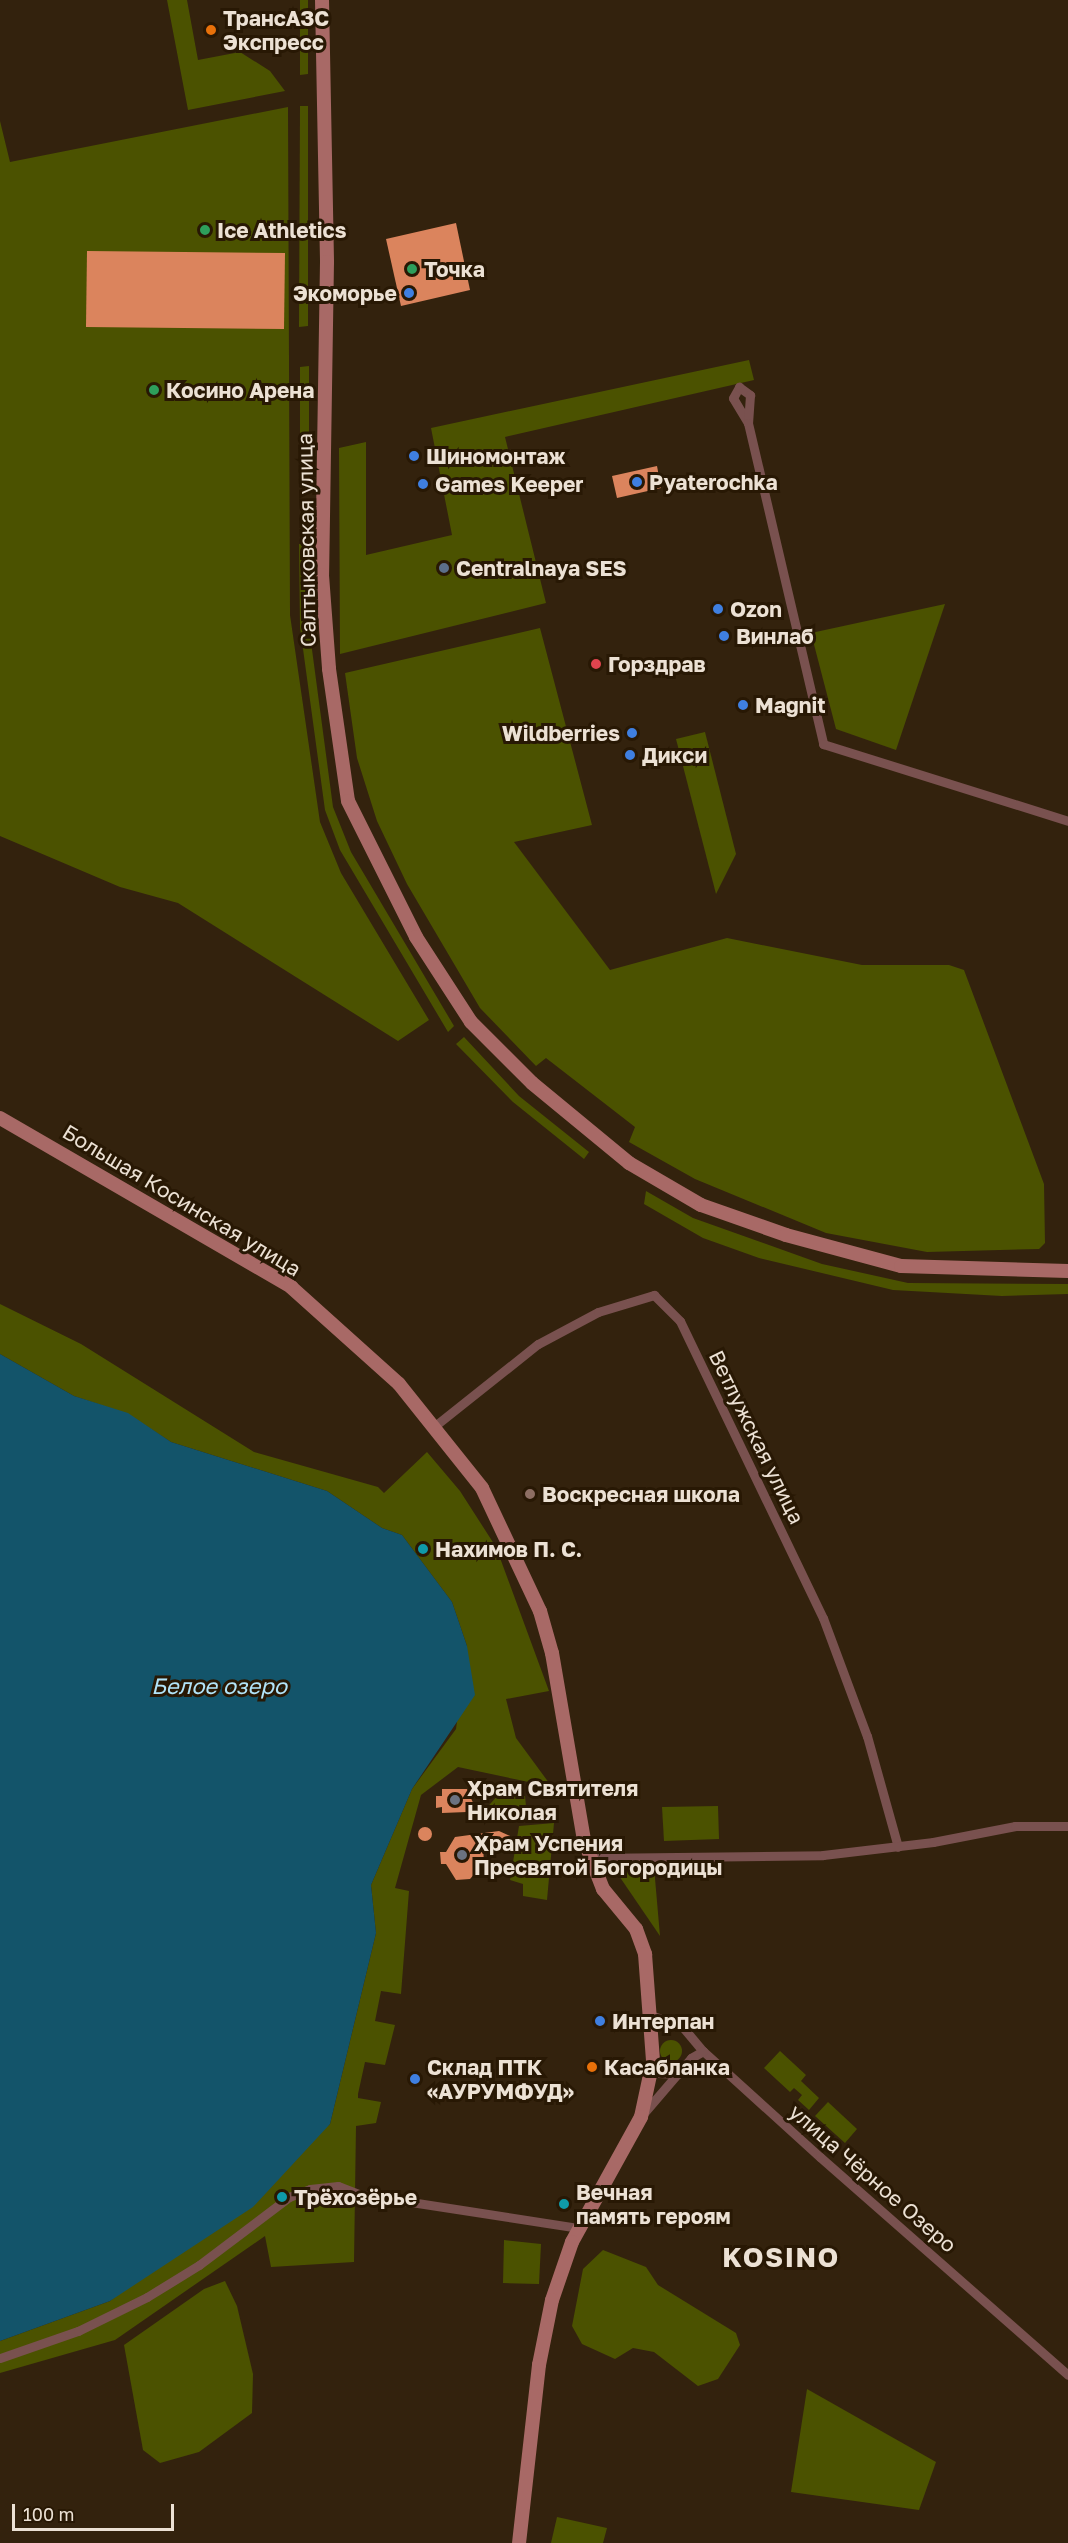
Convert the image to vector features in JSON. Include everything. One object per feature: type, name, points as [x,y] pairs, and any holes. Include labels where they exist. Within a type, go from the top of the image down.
[{"type":"street","name":"Салтыковская улица","points":[[322,0],[327,251],[322,575],[329,669],[348,801],[416,937],[471,1022],[532,1083],[629,1163],[701,1204],[786,1235],[901,1266],[1068,1272]]},
{"type":"street","points":[[748,423],[823,744],[1068,821]]},
{"type":"street","name":"Большая Косинская улица","points":[[0,1118],[291,1287],[399,1384],[436,1425],[500,1518],[540,1611],[552,1653],[578,1815],[590,1858],[603,1889],[641,1942],[653,2016],[653,2061],[641,2116],[579,2228],[552,2300],[539,2365],[519,2543]]},
{"type":"street","name":"Ветлужская улица","points":[[436,1425],[538,1344],[598,1312],[654,1295],[680,1321],[824,1618],[867,1736],[898,1846]]},
{"type":"street","points":[[590,1858],[823,1855],[898,1846],[1015,1826],[1068,1826]]},
{"type":"street","name":"улица Чёрное Озеро","points":[[653,2016],[681,2025],[703,2051],[1068,2375]]},
{"type":"street","points":[[641,2116],[678,2074],[703,2051]]},
{"type":"street","points":[[653,2061],[658,2073],[678,2074]]},
{"type":"street","points":[[0,2358],[78,2331],[147,2297],[199,2265],[289,2197],[310,2189],[338,2186],[358,2194],[579,2228]]},
{"type":"green space","points":[[167,0],[187,0],[198,60],[240,52],[270,71],[285,91],[188,110]]},
{"type":"green space","points":[[300,0],[308,0],[308,74],[300,75]]},
{"type":"green space","points":[[300,106],[308,106],[308,326],[299,327]]},
{"type":"green space","points":[[288,107],[290,615],[320,822],[341,873],[429,1020],[398,1041],[178,903],[120,887],[0,836],[0,121],[10,162]]},
{"type":"green space","points":[[749,360],[754,380],[505,437],[546,603],[340,654],[339,448],[366,442],[366,555],[452,535],[431,428]]},
{"type":"green space","points":[[309,366],[309,453],[300,453],[300,367]]},
{"type":"green space","points":[[299,544],[307,544],[309,627],[333,807],[351,852],[454,1026],[448,1032],[340,850],[325,810],[300,627]]},
{"type":"green space","points":[[945,604],[896,750],[836,729],[811,633]]},
{"type":"green space","points":[[540,628],[592,825],[514,842],[610,970],[727,938],[862,965],[949,965],[964,970],[1044,1184],[1045,1243],[1039,1249],[927,1252],[826,1233],[695,1179],[629,1142],[635,1127],[546,1058],[536,1066],[480,1008],[407,884],[377,821],[357,758],[345,673]]},
{"type":"green space","points":[[705,732],[736,854],[716,894],[676,739]]},
{"type":"green space","points":[[464,1037],[519,1096],[589,1152],[584,1159],[513,1102],[456,1044]]},
{"type":"green space","points":[[646,1191],[693,1218],[822,1264],[908,1283],[1068,1284],[1068,1294],[1002,1296],[893,1290],[759,1258],[703,1238],[644,1204]]},
{"type":"green space","points":[[0,1304],[81,1344],[254,1452],[378,1487],[384,1493],[427,1452],[460,1491],[496,1547],[549,1691],[506,1699],[516,1738],[552,1787],[458,1767],[421,1795],[395,1888],[409,1891],[401,1994],[381,1991],[375,2021],[395,2025],[385,2065],[365,2062],[358,2094],[358,2098],[381,2102],[376,2123],[356,2126],[354,2262],[271,2267],[265,2236],[115,2340],[0,2373],[0,2341],[110,2301],[330,2124],[376,1933],[371,1885],[412,1789],[456,1729],[467,1646],[452,1602],[402,1535],[382,1528],[327,1491],[171,1442],[128,1414],[74,1396],[0,1354]]},
{"type":"green space","points":[[499,1794],[525,1796],[527,1816],[475,1821]]},
{"type":"green space","points":[[718,1806],[719,1839],[664,1841],[662,1807]]},
{"type":"green space","points":[[554,1823],[547,1900],[523,1896],[523,1884],[510,1880],[519,1826]]},
{"type":"green space","points":[[654,1867],[660,1936],[615,1870]]},
{"type":"green space","points":[[671,2040],[679,2043],[682,2051],[679,2059],[671,2062],[663,2059],[660,2051],[663,2043]]},
{"type":"green space","points":[[780,2051],[806,2075],[801,2081],[819,2098],[809,2110],[798,2100],[802,2095],[794,2088],[790,2092],[764,2068]]},
{"type":"green space","points":[[828,2102],[857,2129],[845,2143],[815,2116]]},
{"type":"green space","points":[[504,2240],[541,2244],[539,2284],[503,2283]]},
{"type":"green space","points":[[603,2250],[646,2267],[658,2285],[736,2333],[740,2345],[718,2379],[698,2386],[654,2352],[633,2348],[615,2359],[582,2344],[572,2326],[583,2269]]},
{"type":"green space","points":[[225,2281],[237,2306],[253,2374],[252,2413],[199,2452],[160,2463],[143,2450],[124,2345],[204,2289]]},
{"type":"green space","points":[[807,2389],[936,2462],[919,2510],[791,2492]]},
{"type":"green space","points":[[557,2517],[607,2528],[603,2543],[551,2543]]},
{"type":"water","name":"Белое озеро","points":[[0,1354],[74,1396],[128,1413],[171,1442],[327,1491],[382,1528],[402,1535],[452,1602],[467,1646],[475,1695],[412,1789],[371,1885],[376,1933],[330,2124],[253,2207],[110,2301],[0,2341]]},
{"type":"building","points":[[456,223],[470,290],[401,306],[386,239]]},
{"type":"building","name":"Ice Athletics","points":[[87,251],[285,253],[284,329],[86,327]]},
{"type":"building","name":"Pyaterochka","points":[[657,466],[661,488],[617,498],[612,476]]},
{"type":"building","name":"Храм Святителя Николая","points":[[442,1789],[467,1789],[474,1805],[467,1812],[442,1813],[442,1807],[436,1808],[436,1796],[442,1796]]},
{"type":"building","points":[[422,1827],[428,1827],[432,1834],[428,1841],[422,1841],[418,1837],[418,1831]]},
{"type":"building","name":"Храм Успения Пресвятой Богородицы","points":[[499,1831],[510,1836],[500,1844],[483,1846],[484,1863],[470,1879],[456,1880],[446,1864],[441,1864],[440,1852],[446,1852],[455,1837]]},
{"type":"place","name":"ТрансАЗС Экспресс","points":[[211,30]]},
{"type":"place","name":"Ice Athletics","points":[[205,230]]},
{"type":"place","name":"Точка","points":[[412,269]]},
{"type":"place","name":"Экоморье","points":[[409,293]]},
{"type":"place","name":"Косино Арена","points":[[154,390]]},
{"type":"place","name":"Шиномонтаж","points":[[414,456]]},
{"type":"place","name":"Pyaterochka","points":[[637,482]]},
{"type":"place","name":"Games Keeper","points":[[423,484]]},
{"type":"place","name":"Centralnaya SES","points":[[444,568]]},
{"type":"place","name":"Ozon","points":[[718,609]]},
{"type":"place","name":"Винлаб","points":[[724,636]]},
{"type":"place","name":"Горздрав","points":[[596,664]]},
{"type":"place","name":"Magnit","points":[[743,705]]},
{"type":"place","name":"Wildberries","points":[[632,733]]},
{"type":"place","name":"Дикси","points":[[630,755]]},
{"type":"place","name":"Воскресная школа","points":[[530,1494]]},
{"type":"place","name":"Нахимов П. С.","points":[[423,1549]]},
{"type":"place","name":"Храм Святителя Николая","points":[[455,1800]]},
{"type":"place","name":"Храм Успения Пресвятой Богородицы","points":[[462,1855]]},
{"type":"place","name":"Интерпан","points":[[600,2021]]},
{"type":"place","name":"Касабланка","points":[[592,2067]]},
{"type":"place","name":"Склад ПТК «АУРУМФУД»","points":[[415,2079]]},
{"type":"place","name":"Трёхозёрье","points":[[282,2197]]},
{"type":"place","name":"Вечная память героям","points":[[564,2204]]},
{"type":"district","name":"KOSINO","points":[[781,2258]]}]
